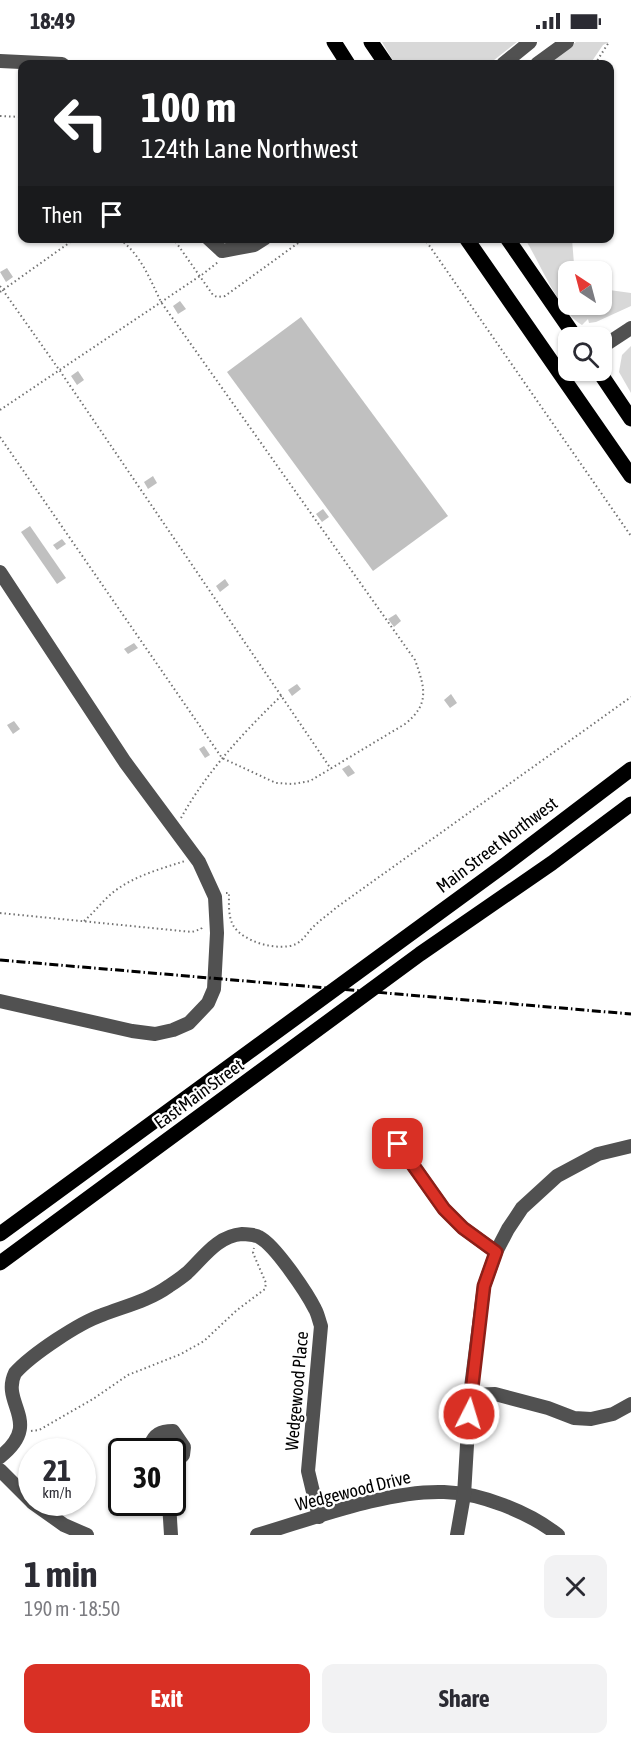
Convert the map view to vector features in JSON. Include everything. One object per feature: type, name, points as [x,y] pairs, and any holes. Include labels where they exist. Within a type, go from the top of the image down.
[{"type":"main road","points":[[334,42],[345,60]]},
{"type":"main road","points":[[371,42],[383,60]]},
{"type":"main road","points":[[470,243],[558,365]]},
{"type":"main road","points":[[510,243],[568,327]]},
{"type":"main road","points":[[569,381],[631,476]]},
{"type":"main road","points":[[605,381],[631,419]]},
{"type":"main road","name":"Main Street Northwest","points":[[386,952],[631,769]]},
{"type":"main road","name":"East Main Street","points":[[0,1263],[420,954],[552,863],[631,804]]},
{"type":"main road","name":"East Main Street","points":[[0,1234],[386,952]]},
{"type":"street","points":[[508,60],[530,42]]},
{"type":"street","points":[[542,60],[567,42]]},
{"type":"street","points":[[0,61],[18,61]]},
{"type":"street","points":[[213,243],[222,251],[257,243]]},
{"type":"street","points":[[612,340],[631,328]]},
{"type":"street","points":[[0,572],[125,762],[207,876],[215,897],[217,933],[214,989],[208,1003],[189,1023],[173,1030],[155,1034],[132,1031],[0,1000]]},
{"type":"street","points":[[398,1144],[444,1209],[463,1228],[496,1252]]},
{"type":"street","points":[[457,1535],[464,1494],[470,1395],[484,1286],[496,1252],[522,1208],[557,1176],[598,1154],[631,1146]]},
{"type":"street","points":[[0,1457],[11,1449],[19,1432],[8,1398],[8,1388],[15,1373],[64,1335],[88,1321],[143,1302],[160,1292],[222,1241],[241,1234],[259,1237]]},
{"type":"street","name":"Wedgewood Place","points":[[259,1237],[271,1248],[298,1283],[316,1310],[321,1326],[308,1471],[319,1517]]},
{"type":"street","points":[[470,1395],[495,1394],[548,1408],[574,1418],[591,1419],[613,1414],[631,1404]]},
{"type":"street","points":[[154,1438],[162,1431],[172,1431],[177,1438]]},
{"type":"street","points":[[0,1470],[18,1488]]},
{"type":"street","name":"Wedgewood Drive","points":[[257,1535],[369,1502],[422,1493],[445,1492],[464,1494],[503,1505],[528,1516],[558,1535]]},
{"type":"street","points":[[46,1516],[61,1530],[82,1534]]},
{"type":"street","points":[[170,1516],[171,1535]]},
{"type":"path","points":[[598,60],[609,42]]},
{"type":"path","points":[[0,116],[18,117]]},
{"type":"path","points":[[0,292],[69,243]]},
{"type":"path","points":[[0,437],[222,758],[276,783],[293,784],[310,781],[405,724],[417,714],[424,700],[422,680],[415,660],[161,302],[141,261],[126,243]]},
{"type":"path","points":[[176,243],[213,295],[217,297],[225,296],[298,243]]},
{"type":"path","points":[[427,243],[631,536]]},
{"type":"path","points":[[0,410],[217,264],[222,251]]},
{"type":"path","points":[[0,286],[331,769]]},
{"type":"path","points":[[177,832],[192,799],[222,758],[282,695]]},
{"type":"path","points":[[213,892],[229,893],[233,926],[251,940],[283,947],[293,945],[302,940],[316,924],[337,907],[631,697]]},
{"type":"path","points":[[84,921],[118,889],[139,877],[196,858]]},
{"type":"path","points":[[0,913],[192,932],[201,929],[206,922]]},
{"type":"path","points":[[19,1432],[39,1430],[93,1399],[128,1375],[181,1354],[204,1341],[237,1310],[265,1289],[266,1282],[252,1252],[259,1237]]},
{"type":"shaded area","points":[[382,42],[517,42],[494,60],[393,60]]},
{"type":"shaded area","points":[[576,42],[609,42],[603,45],[593,60],[551,60]]},
{"type":"shaded area","points":[[527,243],[572,243],[574,261],[558,261],[558,298]]},
{"type":"shaded area","points":[[612,290],[631,293],[631,306],[612,315]]},
{"type":"shaded area","points":[[570,315],[611,315],[596,322],[589,323],[588,319],[582,325]]},
{"type":"shaded area","points":[[631,346],[631,393],[619,372],[622,355]]},
{"type":"building","points":[[7,268],[13,277],[6,282],[0,272]]},
{"type":"building","points":[[180,301],[186,309],[178,314],[173,306]]},
{"type":"building","points":[[301,317],[448,516],[373,571],[227,372]]},
{"type":"building","points":[[78,371],[84,380],[77,385],[71,376]]},
{"type":"building","points":[[153,476],[157,483],[148,489],[144,482]]},
{"type":"building","points":[[323,509],[329,517],[322,522],[316,514]]},
{"type":"building","points":[[30,526],[66,578],[57,584],[21,532]]},
{"type":"building","points":[[62,539],[66,544],[57,550],[53,545]]},
{"type":"building","points":[[225,579],[229,585],[220,592],[216,586]]},
{"type":"building","points":[[396,614],[401,621],[394,627],[388,619]]},
{"type":"building","points":[[134,643],[138,648],[128,654],[124,649]]},
{"type":"building","points":[[297,684],[301,689],[292,696],[288,690]]},
{"type":"building","points":[[451,694],[457,703],[450,708],[444,700]]},
{"type":"building","points":[[14,721],[20,729],[13,734],[7,725]]},
{"type":"building","points":[[204,746],[210,755],[205,758],[199,749]]},
{"type":"building","points":[[349,765],[355,773],[348,777],[342,769]]},
{"type":"railway","points":[[0,960],[631,1014]]},
{"type":"route","points":[[398,1144],[444,1209],[463,1228],[496,1252],[484,1286],[469,1414]]}]
